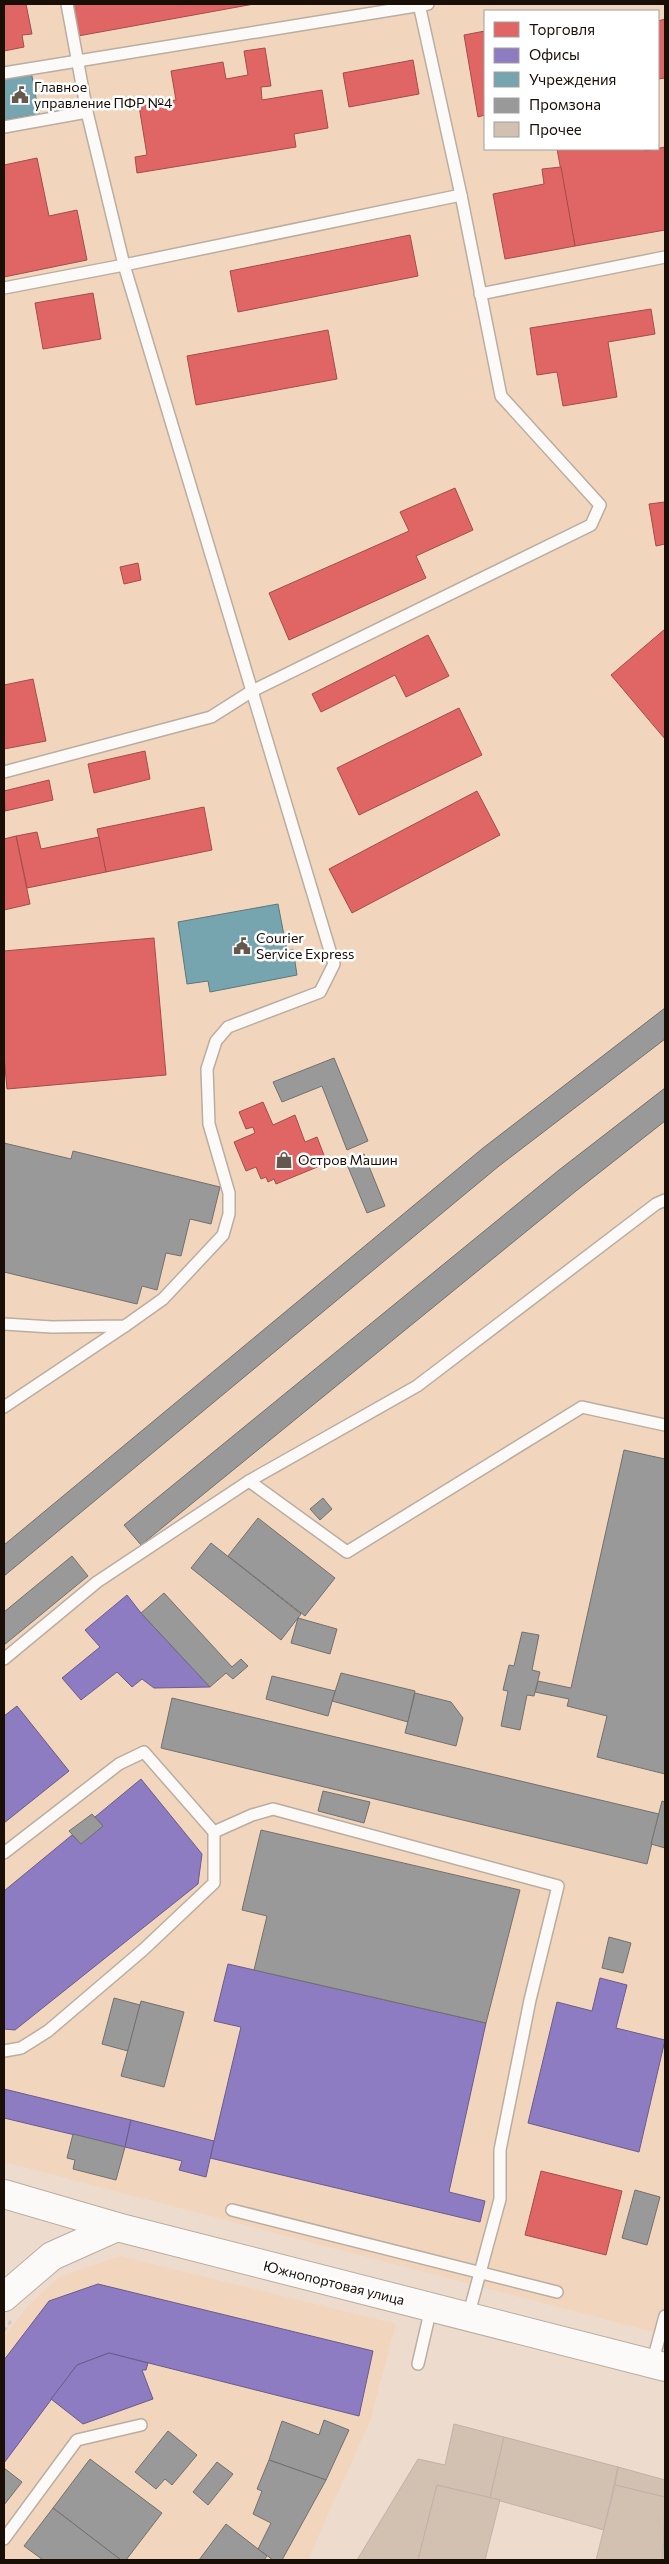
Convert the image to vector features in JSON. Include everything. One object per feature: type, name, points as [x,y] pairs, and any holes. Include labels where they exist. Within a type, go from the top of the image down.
[{"type":"street","name":"Южнопортовая улица","points":[[4,2194],[117,2227],[659,2366]]},
{"type":"street","points":[[4,2298],[52,2256],[117,2227]]},
{"type":"lane","points":[[4,1407],[163,1299],[223,1235],[229,1214],[229,1192],[209,1124],[207,1069],[216,1041],[228,1027],[320,992],[334,964],[124,265],[87,112],[67,4]]},
{"type":"lane","points":[[4,73],[78,59],[422,4],[501,396],[600,504],[591,525],[252,691],[211,717],[4,772]]},
{"type":"lane","points":[[4,127],[87,112]]},
{"type":"lane","points":[[4,288],[461,195]]},
{"type":"lane","points":[[480,294],[665,257]]},
{"type":"lane","points":[[4,1659],[98,1582],[249,1481],[417,1386],[656,1204],[665,1200]]},
{"type":"lane","points":[[4,1324],[52,1327],[125,1326]]},
{"type":"lane","points":[[249,1481],[347,1552],[582,1408],[665,1425]]},
{"type":"lane","points":[[4,1853],[119,1764],[144,1752],[214,1832],[214,1883],[143,1950],[48,2031],[21,2048],[4,2050]]},
{"type":"lane","points":[[214,1832],[252,1815],[273,1809],[558,1886],[530,2000],[500,2150],[500,2199],[468,2317]]},
{"type":"lane","points":[[232,2210],[557,2292]]},
{"type":"lane","points":[[418,2364],[431,2307]]},
{"type":"lane","points":[[659,2366],[665,2316]]},
{"type":"lane","points":[[4,2539],[77,2440],[142,2425]]},
{"type":"shaded area","points":[[4,4],[665,4],[665,2335],[4,2162]]},
{"type":"shaded area","points":[[120,2256],[396,2324],[370,2421],[308,2560],[4,2560],[4,2337],[27,2307],[59,2277]]},
{"type":"building: Торговля","points":[[4,4],[26,4],[32,34],[22,35],[24,47],[4,51]]},
{"type":"building: Торговля","points":[[72,4],[254,4],[78,36]]},
{"type":"building: Торговля","points":[[665,19],[665,78],[659,79],[659,21]]},
{"type":"building: Торговля","points":[[484,31],[484,115],[478,117],[464,35]]},
{"type":"building: Торговля","points":[[265,48],[271,86],[261,87],[262,100],[322,90],[328,128],[294,134],[296,147],[137,173],[135,157],[147,155],[139,106],[176,100],[171,71],[223,62],[226,79],[248,75],[244,51]]},
{"type":"building: Торговля","points":[[413,60],[419,94],[349,107],[343,73]]},
{"type":"building: Торговля","points":[[665,147],[665,230],[575,246],[557,150],[645,151],[659,150],[659,148]]},
{"type":"building: Торговля","points":[[37,158],[49,216],[77,210],[87,260],[4,277],[4,165]]},
{"type":"building: Торговля","points":[[561,167],[575,246],[505,259],[493,194],[544,184],[542,169]]},
{"type":"building: Торговля","points":[[410,235],[418,276],[238,312],[230,271]]},
{"type":"building: Торговля","points":[[93,293],[101,339],[43,349],[35,303]]},
{"type":"building: Торговля","points":[[651,309],[655,334],[608,342],[617,397],[563,406],[557,372],[537,375],[530,328]]},
{"type":"building: Торговля","points":[[328,330],[337,379],[196,405],[187,356]]},
{"type":"building: Торговля","points":[[455,488],[473,530],[416,556],[426,578],[289,640],[269,593],[409,531],[400,512]]},
{"type":"building: Торговля","points":[[665,502],[665,544],[656,546],[649,504]]},
{"type":"building: Торговля","points":[[138,563],[141,580],[124,584],[120,567]]},
{"type":"building: Торговля","points":[[665,629],[665,739],[611,675]]},
{"type":"building: Торговля","points":[[428,635],[449,676],[406,697],[395,675],[321,712],[312,694]]},
{"type":"building: Торговля","points":[[33,679],[46,741],[4,749],[4,685]]},
{"type":"building: Торговля","points":[[459,708],[482,755],[359,815],[337,768]]},
{"type":"building: Торговля","points":[[145,751],[150,779],[94,793],[88,764]]},
{"type":"building: Торговля","points":[[49,780],[53,800],[5,811],[4,791]]},
{"type":"building: Торговля","points":[[477,791],[500,835],[352,913],[329,869]]},
{"type":"building: Торговля","points":[[204,807],[212,850],[106,872],[97,829]]},
{"type":"building: Торговля","points":[[37,832],[41,849],[99,837],[106,872],[27,888],[16,836]]},
{"type":"building: Торговля","points":[[16,836],[30,904],[4,910],[4,839]]},
{"type":"building: Торговля","points":[[154,938],[166,1075],[7,1089],[4,1056],[4,951]]},
{"type":"building: Торговля","points":[[263,1102],[273,1125],[295,1115],[305,1142],[317,1137],[327,1163],[276,1184],[274,1179],[268,1182],[266,1177],[261,1179],[256,1167],[246,1171],[234,1142],[255,1133],[253,1127],[246,1129],[239,1112]]},
{"type":"building: Торговля","points":[[541,2171],[622,2191],[606,2255],[525,2235]]},
{"type":"building: Офисы","points":[[127,1595],[141,1613],[210,1687],[154,1688],[142,1679],[132,1687],[117,1672],[81,1700],[62,1678],[100,1647],[85,1630]]},
{"type":"building: Офисы","points":[[17,1706],[69,1771],[4,1823],[4,1716]]},
{"type":"building: Офисы","points":[[141,1779],[202,1854],[198,1884],[15,2030],[4,2029],[4,1891],[72,1835],[81,1844],[103,1826],[95,1817]]},
{"type":"building: Офисы","points":[[228,1964],[486,2023],[449,2192],[485,2201],[480,2222],[210,2158],[241,2027],[214,2021]]},
{"type":"building: Офисы","points":[[600,1978],[627,1985],[616,2028],[665,2040],[639,2152],[528,2123],[557,2002],[592,2011]]},
{"type":"building: Офисы","points":[[4,2089],[131,2120],[125,2147],[4,2118]]},
{"type":"building: Офисы","points":[[131,2120],[214,2141],[206,2177],[179,2170],[182,2161],[125,2147]]},
{"type":"building: Офисы","points":[[98,2284],[373,2351],[359,2416],[109,2353],[77,2365],[4,2463],[4,2360],[49,2301]]},
{"type":"building: Офисы","points":[[109,2353],[148,2363],[146,2370],[142,2370],[153,2399],[83,2424],[51,2399],[77,2365]]},
{"type":"building: Учреждения","name":"Главное управление ПФР №4","points":[[31,71],[39,114],[4,120],[4,76]]},
{"type":"building: Учреждения","points":[[278,904],[287,951],[293,949],[297,975],[210,992],[208,981],[187,984],[178,922]]},
{"type":"building: Промзона","points":[[665,1008],[665,1039],[499,1166],[4,1576],[4,1545],[483,1148]]},
{"type":"building: Промзона","points":[[334,1058],[368,1141],[347,1150],[322,1086],[282,1102],[273,1082]]},
{"type":"building: Промзона","points":[[665,1088],[665,1121],[576,1191],[141,1545],[124,1525],[559,1170]]},
{"type":"building: Промзона","points":[[4,1143],[71,1159],[73,1151],[220,1187],[211,1224],[190,1219],[181,1256],[166,1253],[157,1290],[142,1286],[137,1304],[4,1272]]},
{"type":"building: Промзона","points":[[364,1154],[385,1206],[367,1213],[346,1162]]},
{"type":"building: Промзона","points":[[624,1450],[665,1459],[665,1774],[597,1757],[607,1716],[567,1706],[569,1699],[535,1692],[538,1681],[571,1688]]},
{"type":"building: Промзона","points":[[323,1498],[332,1509],[320,1520],[310,1509]]},
{"type":"building: Промзона","points":[[258,1518],[335,1578],[305,1616],[228,1556]]},
{"type":"building: Промзона","points":[[211,1543],[301,1614],[281,1640],[191,1568]]},
{"type":"building: Промзона","points":[[72,1556],[88,1576],[4,1645],[4,1612]]},
{"type":"building: Промзона","points":[[164,1593],[232,1667],[241,1659],[248,1666],[233,1679],[226,1673],[210,1687],[141,1613]]},
{"type":"building: Промзона","points":[[298,1618],[337,1629],[330,1654],[291,1643]]},
{"type":"building: Промзона","points":[[522,1632],[539,1635],[532,1670],[540,1672],[534,1696],[527,1695],[520,1730],[501,1726],[508,1691],[503,1690],[509,1665],[514,1666]]},
{"type":"building: Промзона","points":[[341,1673],[415,1691],[408,1722],[332,1701]]},
{"type":"building: Промзона","points":[[272,1676],[335,1691],[328,1716],[266,1699]]},
{"type":"building: Промзона","points":[[415,1693],[451,1702],[463,1718],[456,1746],[405,1733]]},
{"type":"building: Промзона","points":[[172,1698],[659,1814],[647,1864],[161,1748]]},
{"type":"building: Промзона","points":[[323,1791],[370,1802],[364,1823],[318,1811]]},
{"type":"building: Промзона","points":[[662,1801],[665,1802],[665,1848],[651,1844]]},
{"type":"building: Промзона","points":[[92,1814],[103,1826],[81,1844],[69,1831]]},
{"type":"building: Промзона","points":[[261,1830],[520,1890],[486,2023],[254,1970],[267,1916],[242,1910]]},
{"type":"building: Промзона","points":[[609,1937],[631,1943],[623,1973],[602,1968]]},
{"type":"building: Промзона","points":[[114,1998],[140,2005],[128,2051],[102,2044]]},
{"type":"building: Промзона","points":[[141,2001],[184,2012],[164,2087],[121,2076]]},
{"type":"building: Промзона","points":[[73,2134],[125,2147],[116,2180],[73,2169],[75,2160],[67,2158]]},
{"type":"building: Промзона","points":[[635,2190],[660,2197],[647,2245],[622,2238]]},
{"type":"building: Промзона","points":[[324,2420],[349,2430],[326,2480],[269,2460],[282,2421],[319,2435]]},
{"type":"building: Промзона","points":[[168,2431],[197,2455],[172,2485],[165,2479],[156,2489],[135,2472]]},
{"type":"building: Промзона","points":[[90,2459],[162,2513],[126,2560],[121,2560],[53,2508]]},
{"type":"building: Промзона","points":[[269,2460],[326,2480],[282,2560],[273,2560],[258,2549],[271,2523],[253,2514],[262,2491],[257,2489]]},
{"type":"building: Промзона","points":[[217,2462],[233,2474],[208,2505],[193,2492]]},
{"type":"building: Промзона","points":[[4,2468],[22,2482],[4,2505]]},
{"type":"building: Промзона","points":[[53,2508],[121,2560],[43,2560],[24,2546]]},
{"type":"building: Промзона","points":[[226,2524],[267,2556],[264,2560],[199,2560]]},
{"type":"building: Прочее","points":[[454,2424],[504,2437],[490,2498],[437,2485],[418,2560],[357,2560],[418,2459],[445,2465]]},
{"type":"building: Прочее","points":[[504,2437],[618,2467],[604,2530],[490,2498]]},
{"type":"building: Прочее","points":[[618,2467],[665,2480],[665,2497],[615,2485]]},
{"type":"building: Прочее","points":[[437,2485],[500,2500],[485,2560],[418,2560]]},
{"type":"building: Прочее","points":[[615,2485],[665,2497],[663,2560],[596,2560]]},
{"type":"place","name":"Главное управление ПФР №4","points":[[20,95]]},
{"type":"place","name":"Courier Service Express","points":[[242,946]]},
{"type":"place","name":"Остров Машин","points":[[284,1160]]}]
